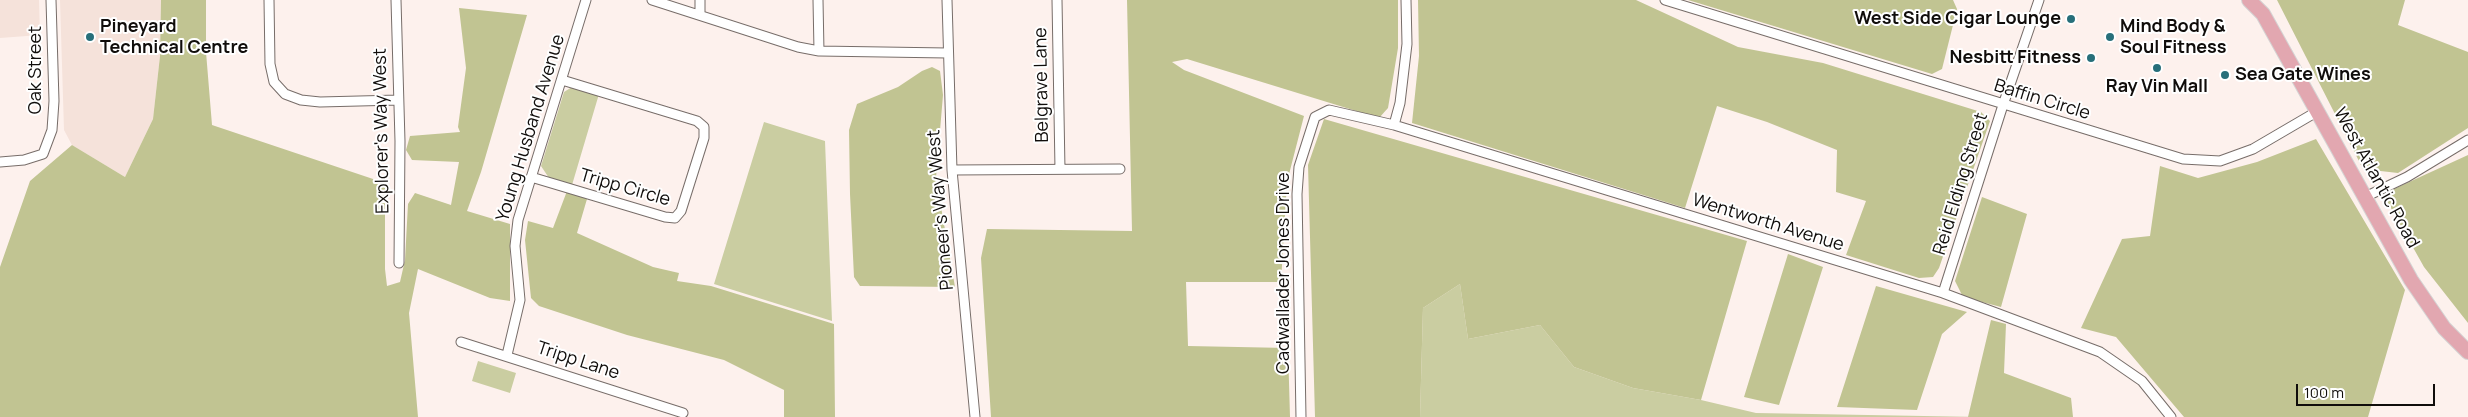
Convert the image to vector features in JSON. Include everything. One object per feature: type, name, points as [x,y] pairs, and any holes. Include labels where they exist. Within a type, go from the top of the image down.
[{"type":"main road","name":"West Atlantic Road","points":[[2249,0],[2262,7],[2365,198],[2423,299],[2444,328],[2468,352]]},
{"type":"street","name":"Oak Street","points":[[0,162],[24,160],[43,154],[52,130],[54,101],[51,0]]},
{"type":"street","points":[[269,0],[270,64],[274,82],[285,94],[301,100],[320,102],[398,100]]},
{"type":"street","name":"Explorer's Way West","points":[[396,0],[399,262]]},
{"type":"street","name":"Young Husband Avenue","points":[[507,355],[520,300],[515,246],[518,220],[586,0]]},
{"type":"street","points":[[652,0],[798,48],[819,51],[947,53]]},
{"type":"street","points":[[700,0],[700,15]]},
{"type":"street","points":[[818,0],[819,51]]},
{"type":"street","name":"Pioneer's Way West","points":[[947,0],[947,53],[952,170],[975,417]]},
{"type":"street","name":"Belgrave Lane","points":[[1057,0],[1060,169]]},
{"type":"street","points":[[1394,125],[1400,103],[1406,44],[1406,0]]},
{"type":"street","name":"Baffin Circle","points":[[1665,0],[2183,159],[2220,161],[2254,149],[2318,111]]},
{"type":"street","name":"Reid Elding Street","points":[[1944,293],[2003,105],[2039,0]]},
{"type":"street","name":"Tripp Circle","points":[[531,178],[665,217],[675,218],[681,211],[704,138],[704,127],[697,121],[562,80]]},
{"type":"street","name":"Wentworth Avenue","points":[[1329,110],[1394,125],[1944,293],[2100,352],[2142,381],[2171,417]]},
{"type":"street","name":"Cadwallader Jones Drive","points":[[1301,417],[1297,194],[1299,167],[1315,118],[1329,110]]},
{"type":"street","points":[[2365,198],[2407,177],[2468,140]]},
{"type":"street","points":[[952,170],[1120,169]]},
{"type":"street","name":"Tripp Lane","points":[[461,342],[507,355],[684,413]]},
{"type":"shaded area","points":[[0,0],[39,0],[40,35],[0,38]]},
{"type":"shaded area","points":[[60,0],[161,0],[160,56],[153,119],[125,177],[72,145],[64,130]]},
{"type":"green space","points":[[161,0],[206,0],[206,52],[212,125],[385,183],[385,269],[387,286],[400,282],[405,260],[408,204],[415,193],[451,205],[459,162],[412,160],[406,150],[410,136],[460,132],[458,127],[466,68],[459,8],[527,15],[481,172],[467,211],[510,224],[510,301],[490,298],[418,269],[409,313],[418,417],[0,417],[0,267],[30,181],[72,145],[125,177],[153,119],[160,56]]},
{"type":"green space","points":[[1127,0],[1398,0],[1398,48],[1388,108],[1379,118],[1187,59],[1172,62],[1184,70],[1304,116],[1287,182],[1281,282],[1186,282],[1188,346],[1288,348],[1290,417],[991,417],[981,258],[987,229],[1132,231]]},
{"type":"green space","points":[[1418,0],[1636,0],[1738,47],[1823,63],[1981,112],[1990,121],[1939,268],[1933,277],[1919,278],[1846,255],[1866,201],[1836,192],[1837,150],[1767,122],[1717,106],[1685,208],[1412,123],[1419,56]]},
{"type":"green space","points":[[1688,0],[1953,0],[1957,9],[1942,69],[1932,74]]},
{"type":"green space","points":[[2277,0],[2405,0],[2398,25],[2468,52],[2468,128],[2398,173],[2363,169]]},
{"type":"green space","points":[[932,67],[940,71],[943,95],[936,178],[955,287],[860,286],[854,277],[850,194],[849,130],[857,104],[898,87],[922,71]]},
{"type":"green space","points":[[572,87],[599,94],[572,185],[549,178],[541,166],[564,92]]},
{"type":"green space","points":[[1324,119],[1747,241],[1701,400],[1633,388],[1574,367],[1540,325],[1468,339],[1460,284],[1423,308],[1420,417],[1315,417],[1308,165]]},
{"type":"green space","points":[[764,122],[825,141],[832,321],[714,284]]},
{"type":"green space","points":[[2316,139],[2405,290],[2368,417],[2184,417],[2116,337],[2081,328],[2122,239],[2150,236],[2160,166],[2198,178],[2257,162]]},
{"type":"green space","points":[[2468,155],[2468,323],[2424,267],[2383,194]]},
{"type":"green space","points":[[567,191],[587,199],[577,233],[653,267],[679,273],[677,281],[711,286],[834,324],[835,417],[784,417],[784,390],[724,360],[627,335],[539,306],[531,298],[525,240],[528,221],[553,228]]},
{"type":"green space","points":[[1982,197],[2027,214],[2001,307],[1963,297],[1955,281]]},
{"type":"green space","points":[[1788,254],[1823,267],[1779,405],[1744,397]]},
{"type":"green space","points":[[1460,284],[1468,339],[1540,325],[1574,367],[1633,388],[1701,400],[1756,413],[1980,417],[1420,417],[1423,308]]},
{"type":"green space","points":[[1876,286],[1967,312],[1942,334],[1917,410],[1837,407]]},
{"type":"green space","points":[[1991,320],[2006,324],[2004,373],[2071,398],[2073,417],[1968,417]]},
{"type":"green space","points":[[478,361],[516,373],[510,393],[472,381]]},
{"type":"place","name":"West Side Cigar Lounge","points":[[2071,19]]},
{"type":"place","name":"Pineyard Technical Centre","points":[[90,37]]},
{"type":"place","name":"Mind Body & Soul Fitness","points":[[2110,37]]},
{"type":"place","name":"Nesbitt Fitness","points":[[2091,58]]},
{"type":"place","name":"Ray Vin Mall","points":[[2157,68]]},
{"type":"place","name":"Sea Gate Wines","points":[[2225,75]]}]
